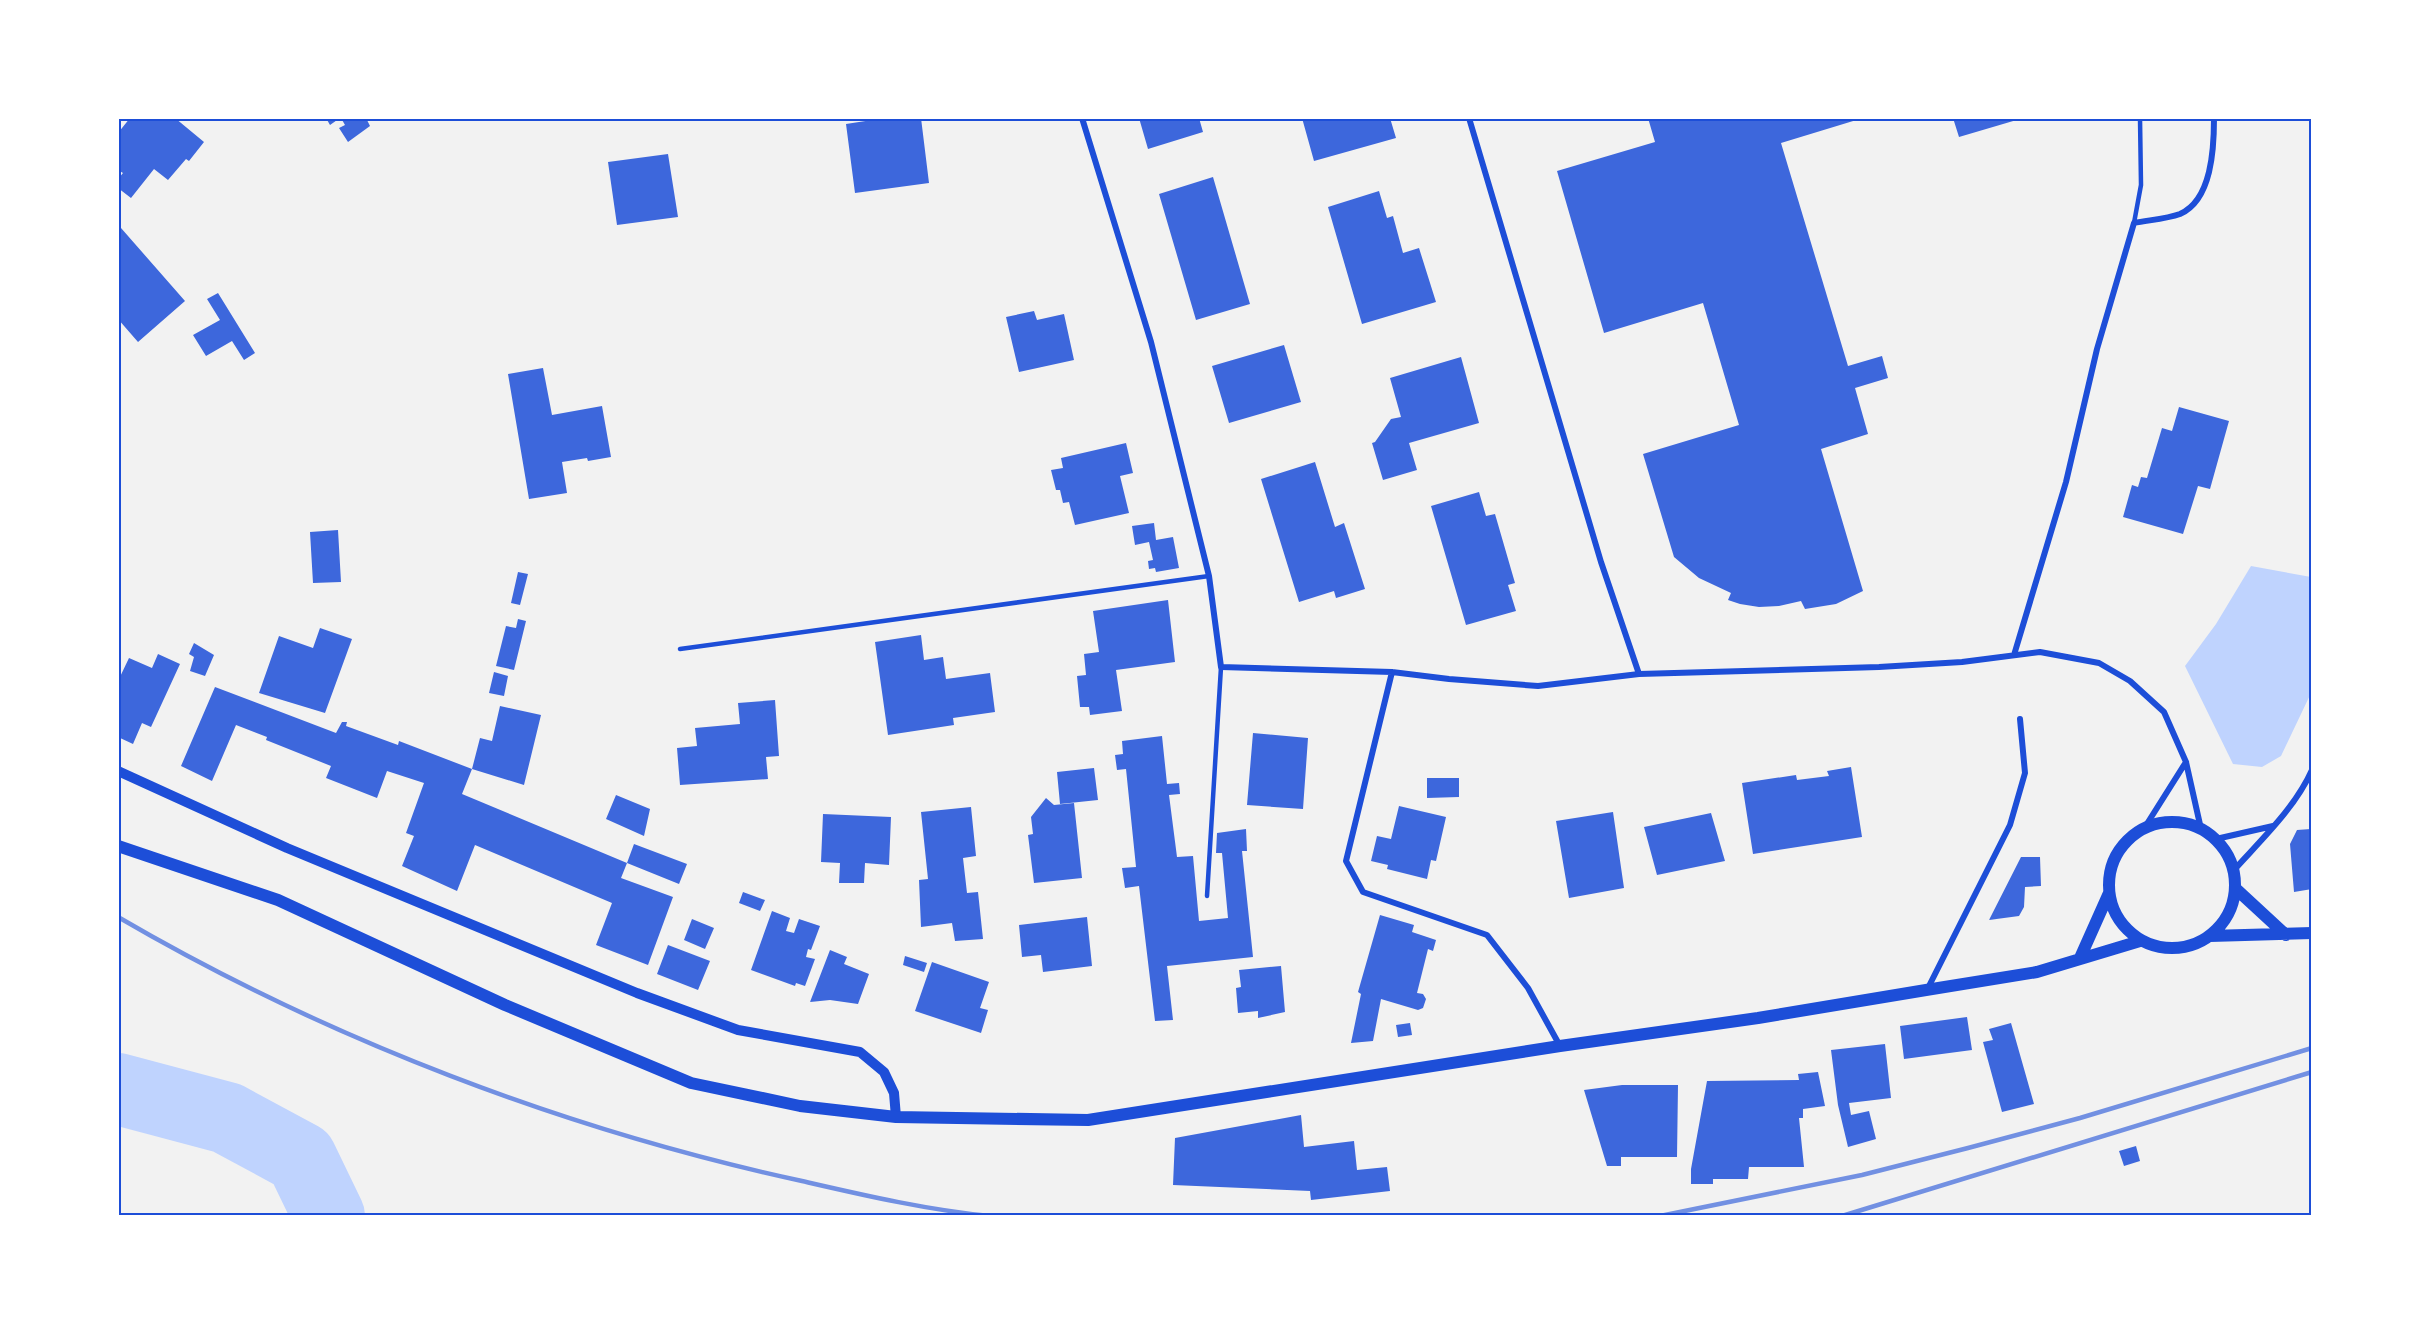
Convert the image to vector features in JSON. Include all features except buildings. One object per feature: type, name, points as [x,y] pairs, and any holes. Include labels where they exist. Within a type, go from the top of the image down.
[{"type":"main road","points":[[2164,822],[2183,822],[2201,829],[2216,839],[2227,853],[2234,870],[2235,888],[2232,906],[2223,923],[2210,936],[2194,945],[2176,949],[2157,947],[2140,941],[2125,928],[2114,912],[2109,893],[2109,873],[2116,854],[2128,839],[2145,827],[2164,822]]},
{"type":"main road","points":[[118,846],[278,900],[505,1005],[691,1083],[800,1106],[896,1117],[1088,1119],[1560,1046],[1758,1018],[2037,972],[2140,941]]},
{"type":"main road","points":[[2235,888],[2286,935]]},
{"type":"main road","points":[[2080,958],[2109,893]]},
{"type":"main road","points":[[2210,936],[2312,933]]},
{"type":"street","points":[[1082,118],[1151,342],[1209,576],[1221,667],[1392,672],[1449,680],[1538,686],[1639,674],[1879,667],[1962,662],[2040,652],[2099,663],[2130,681],[2164,712],[2186,762],[2201,829]]},
{"type":"street","points":[[1469,118],[1598,551],[1639,674]]},
{"type":"street","points":[[2014,655],[2066,482],[2097,349],[2134,224],[2181,213],[2200,195],[2212,162],[2214,118]]},
{"type":"street","points":[[1392,672],[1346,861],[1363,892],[1487,935],[1528,988],[1560,1046]]},
{"type":"street","points":[[1926,990],[2010,825],[2025,773],[2020,718]]},
{"type":"street","points":[[2145,827],[2186,762]]},
{"type":"street","points":[[2234,870],[2274,826],[2306,783],[2312,770]]},
{"type":"street","points":[[118,771],[287,848],[638,993],[738,1030],[860,1052],[884,1072],[894,1093],[896,1117]]},
{"type":"street","points":[[2216,839],[2274,826]]},
{"type":"lane","points":[[2134,224],[2141,184],[2140,118]]},
{"type":"lane","points":[[681,649],[1209,576]]},
{"type":"lane","points":[[1207,896],[1221,667]]},
{"type":"water","points":[[2251,566],[2311,577],[2311,693],[2281,756],[2262,767],[2233,764],[2185,666],[2216,624]]},
{"type":"waterway","points":[[118,1089],[227,1118],[301,1158],[329,1216]]},
{"type":"railway","points":[[118,917],[280,1003],[450,1076],[537,1107],[713,1160],[895,1202],[990,1216]]},
{"type":"railway","points":[[1660,1216],[1862,1175],[1968,1148],[2080,1118],[2312,1048]]},
{"type":"railway","points":[[1842,1216],[2312,1072]]}]
